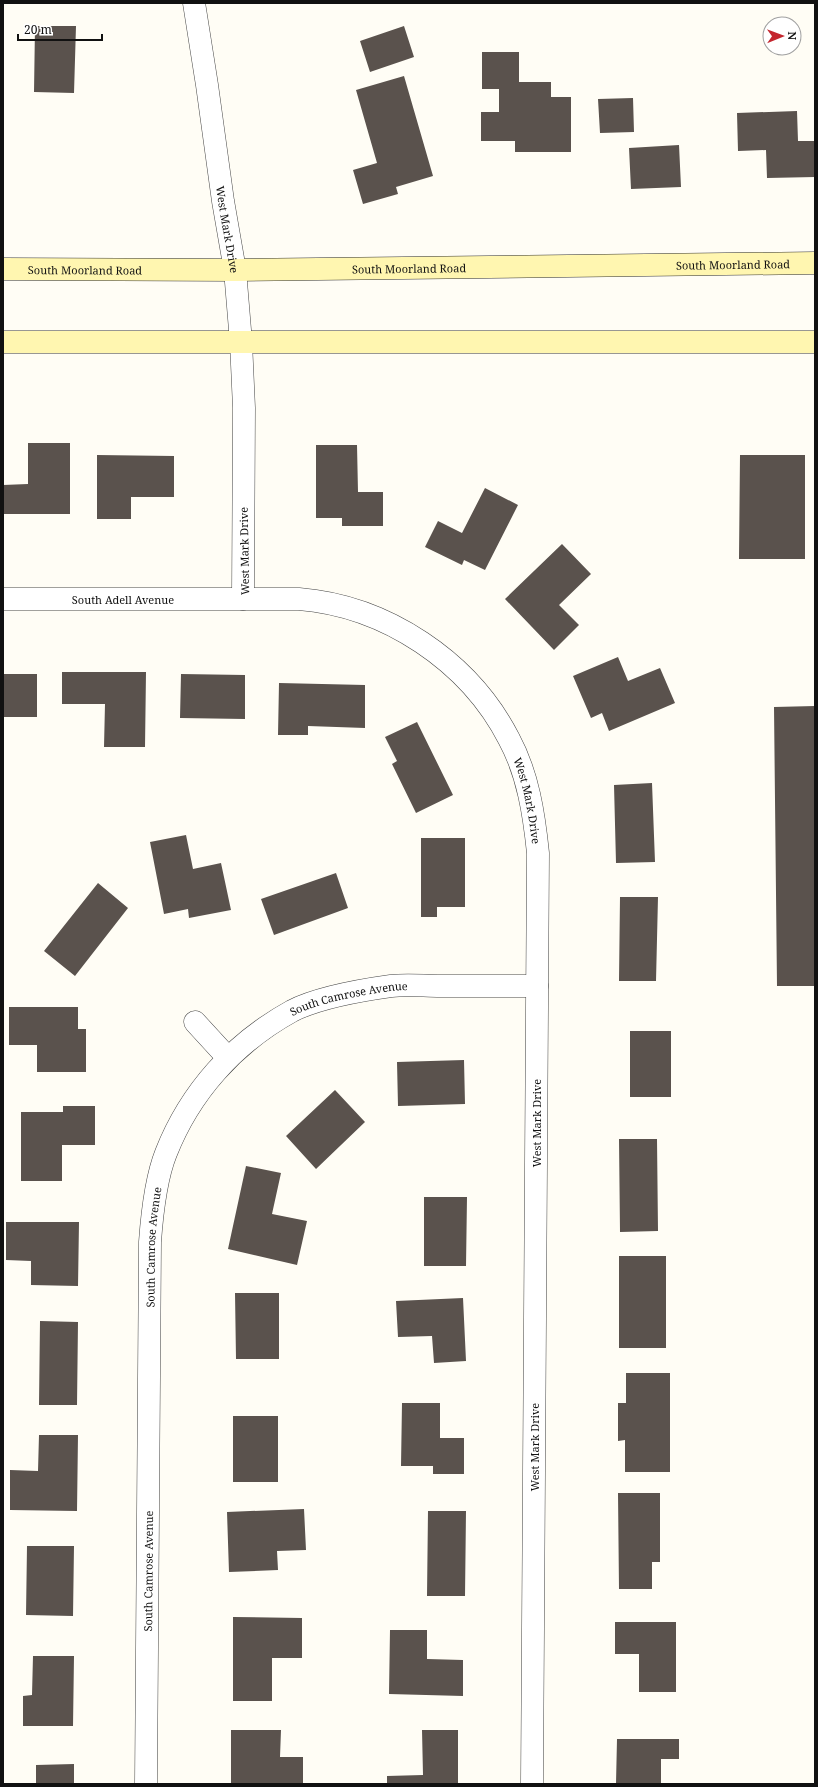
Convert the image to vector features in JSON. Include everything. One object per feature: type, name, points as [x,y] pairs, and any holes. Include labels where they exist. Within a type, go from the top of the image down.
[{"type":"main road","name":"South Moorland Road","points":[[3,269],[235,270],[815,263]]},
{"type":"main road","points":[[3,342],[815,342]]},
{"type":"street","name":"West Mark Drive","points":[[194,3],[223,200],[235,270],[241,342],[244,408],[242,599],[317,601],[374,616],[411,636],[449,662],[484,698],[510,739],[527,786],[534,816],[538,853],[532,1784]]},
{"type":"street","name":"South Adell Avenue","points":[[3,599],[242,599]]},
{"type":"street","name":"South Camrose Avenue","points":[[146,1784],[150,1250],[153,1207],[166,1154],[185,1111],[206,1082],[228,1058],[251,1038],[293,1011],[335,996],[393,986],[536,986]]},
{"type":"street","points":[[195,1022],[228,1058]]},
{"type":"building","points":[[35,26],[76,26],[74,93],[34,92]]},
{"type":"building","points":[[404,26],[414,57],[370,72],[360,41]]},
{"type":"building","points":[[482,52],[519,52],[519,82],[551,82],[551,97],[571,97],[571,152],[515,152],[515,141],[481,141],[481,112],[499,112],[499,89],[482,89]]},
{"type":"building","points":[[404,76],[433,176],[396,187],[398,194],[363,204],[353,170],[377,163],[356,90]]},
{"type":"building","points":[[633,98],[634,132],[600,133],[598,99]]},
{"type":"building","points":[[797,111],[798,141],[815,141],[815,177],[767,178],[766,150],[738,151],[737,113]]},
{"type":"building","points":[[679,145],[681,187],[631,189],[629,148]]},
{"type":"building","points":[[28,443],[70,443],[70,514],[3,514],[3,485],[28,484]]},
{"type":"building","points":[[316,445],[357,445],[358,492],[383,492],[383,526],[342,526],[342,518],[316,518]]},
{"type":"building","points":[[97,455],[174,456],[174,497],[131,497],[131,519],[97,519]]},
{"type":"building","points":[[740,455],[805,455],[805,559],[739,559]]},
{"type":"building","points":[[485,488],[518,505],[485,570],[464,560],[462,565],[425,547],[438,521],[462,533]]},
{"type":"building","points":[[562,544],[591,574],[559,605],[579,625],[554,650],[505,599]]},
{"type":"building","points":[[618,657],[628,681],[660,668],[675,703],[609,731],[602,713],[591,718],[573,676]]},
{"type":"building","points":[[62,672],[146,672],[145,747],[104,747],[105,704],[62,704]]},
{"type":"building","points":[[3,674],[37,674],[37,717],[3,717]]},
{"type":"building","points":[[181,674],[245,675],[245,719],[180,718]]},
{"type":"building","points":[[279,683],[365,685],[365,728],[308,726],[308,735],[278,735]]},
{"type":"building","points":[[815,706],[815,986],[777,986],[774,707]]},
{"type":"building","points":[[417,722],[453,795],[416,813],[392,764],[397,761],[385,737]]},
{"type":"building","points":[[652,783],[655,862],[616,863],[614,785]]},
{"type":"building","points":[[186,835],[193,869],[221,863],[231,910],[189,918],[188,909],[164,914],[150,842]]},
{"type":"building","points":[[421,838],[465,838],[465,907],[437,907],[437,917],[421,917]]},
{"type":"building","points":[[336,873],[348,908],[274,935],[261,899]]},
{"type":"building","points":[[98,883],[128,908],[75,976],[44,951]]},
{"type":"building","points":[[620,897],[658,897],[656,981],[619,981]]},
{"type":"building","points":[[9,1007],[78,1007],[78,1029],[86,1029],[86,1072],[37,1072],[37,1045],[9,1045]]},
{"type":"building","points":[[630,1031],[671,1031],[671,1097],[630,1097]]},
{"type":"building","points":[[464,1060],[465,1104],[398,1106],[397,1062]]},
{"type":"building","points":[[335,1090],[365,1122],[316,1169],[286,1136]]},
{"type":"building","points":[[63,1106],[95,1106],[95,1145],[62,1145],[62,1181],[21,1181],[21,1112],[63,1112]]},
{"type":"building","points":[[619,1139],[657,1139],[658,1231],[620,1232]]},
{"type":"building","points":[[246,1166],[281,1173],[272,1214],[307,1221],[297,1265],[228,1249]]},
{"type":"building","points":[[424,1197],[467,1197],[466,1266],[424,1266]]},
{"type":"building","points":[[6,1222],[79,1222],[78,1286],[31,1285],[31,1261],[6,1260]]},
{"type":"building","points":[[619,1256],[666,1256],[666,1348],[619,1348]]},
{"type":"building","points":[[235,1293],[279,1293],[279,1359],[236,1359]]},
{"type":"building","points":[[463,1298],[466,1361],[434,1363],[432,1336],[398,1337],[396,1301]]},
{"type":"building","points":[[40,1321],[78,1322],[77,1405],[39,1405]]},
{"type":"building","points":[[626,1373],[670,1373],[670,1472],[625,1472],[625,1440],[618,1441],[618,1403],[626,1403]]},
{"type":"building","points":[[402,1403],[440,1403],[440,1438],[464,1438],[464,1474],[433,1474],[433,1466],[401,1466]]},
{"type":"building","points":[[233,1416],[278,1416],[278,1482],[233,1482]]},
{"type":"building","points":[[39,1435],[78,1435],[77,1511],[10,1510],[10,1470],[38,1471]]},
{"type":"building","points":[[618,1493],[660,1493],[660,1562],[652,1562],[652,1589],[619,1589]]},
{"type":"building","points":[[304,1509],[306,1550],[277,1551],[278,1570],[229,1572],[227,1512]]},
{"type":"building","points":[[428,1511],[466,1511],[465,1596],[427,1596]]},
{"type":"building","points":[[27,1546],[74,1546],[73,1616],[26,1615]]},
{"type":"building","points":[[233,1617],[302,1618],[302,1658],[272,1658],[272,1701],[233,1701]]},
{"type":"building","points":[[615,1622],[676,1622],[676,1692],[639,1692],[639,1654],[615,1654]]},
{"type":"building","points":[[390,1630],[427,1630],[427,1659],[463,1660],[463,1696],[389,1694]]},
{"type":"building","points":[[33,1656],[74,1656],[73,1726],[23,1726],[23,1696],[32,1695]]},
{"type":"building","points":[[231,1730],[281,1730],[280,1757],[303,1757],[303,1784],[231,1784]]},
{"type":"building","points":[[422,1730],[458,1730],[458,1784],[387,1784],[387,1776],[423,1775]]},
{"type":"building","points":[[617,1739],[679,1739],[679,1759],[661,1759],[661,1784],[616,1784]]},
{"type":"building","points":[[74,1764],[74,1784],[36,1784],[36,1765]]}]
